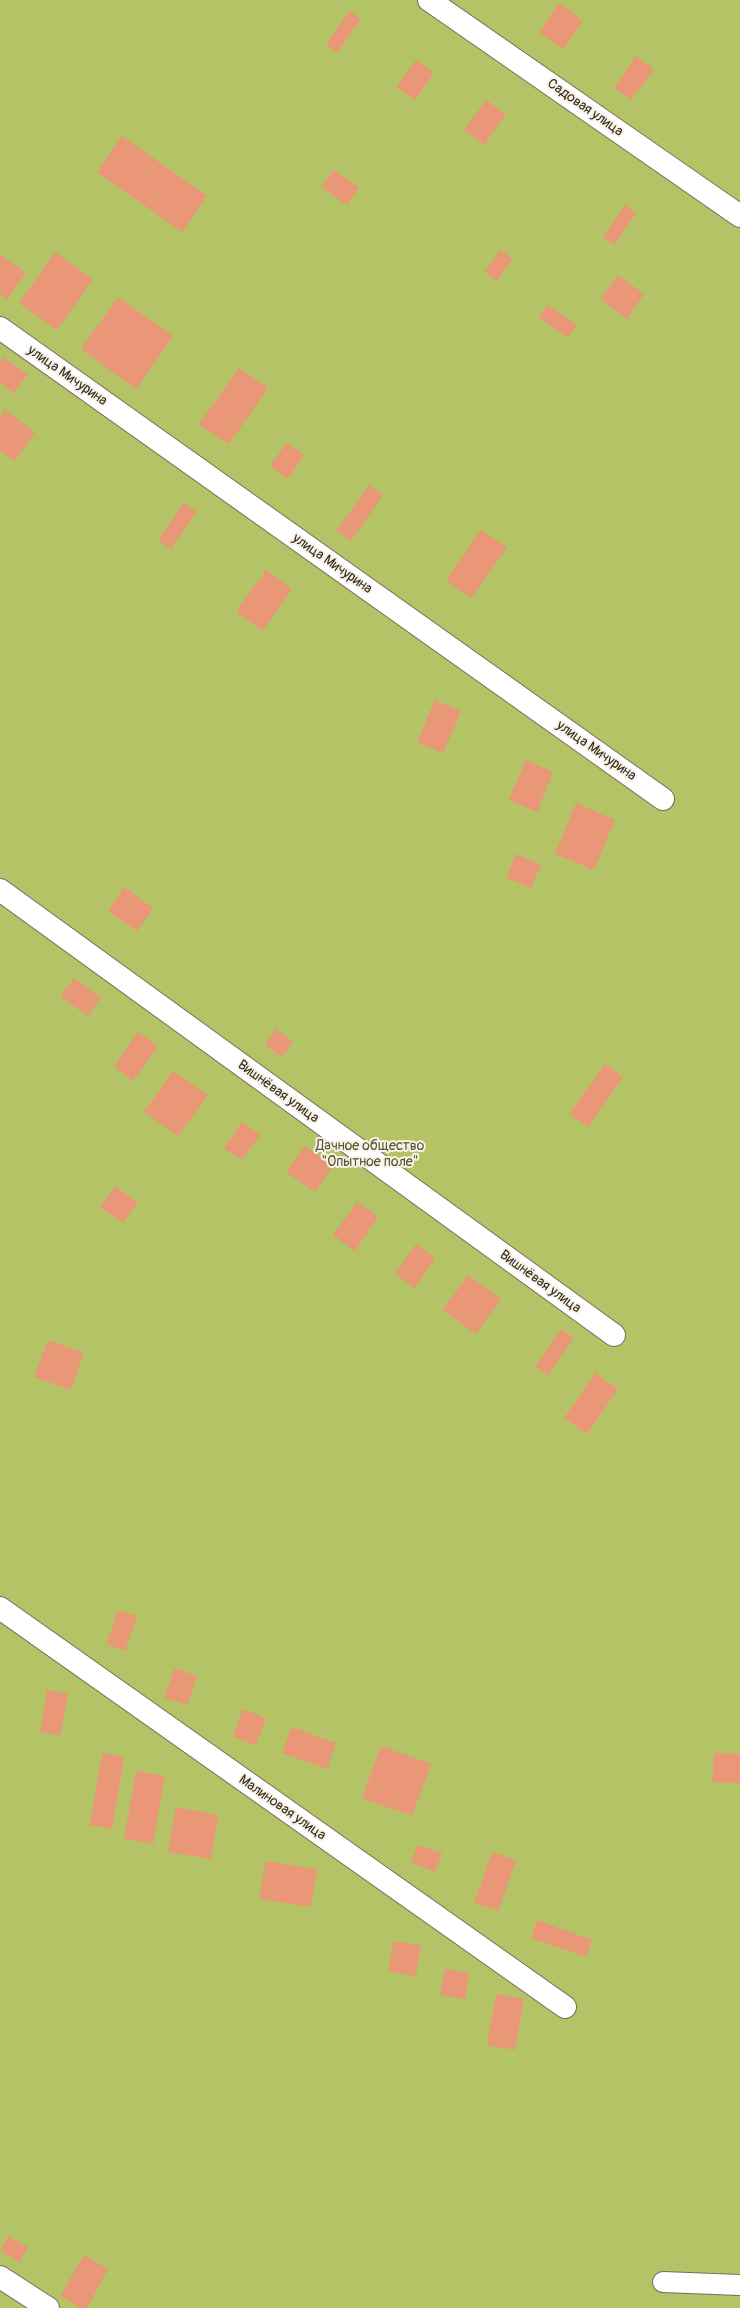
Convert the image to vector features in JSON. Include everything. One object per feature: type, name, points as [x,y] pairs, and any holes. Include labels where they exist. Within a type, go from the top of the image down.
[{"type":"street","name":"Садовая улица","points":[[429,0],[740,216]]},
{"type":"street","name":"улица Мичурина","points":[[0,328],[663,799]]},
{"type":"street","name":"Вишнёвая улица","points":[[0,890],[614,1335]]},
{"type":"street","name":"Малиновая улица","points":[[0,1608],[565,2007]]},
{"type":"street","points":[[0,2277],[48,2308]]},
{"type":"lane","points":[[663,2282],[740,2285]]},
{"type":"green space","name":"Дачное общество \"Опытное поле\"","points":[[0,0],[740,0],[740,2308],[0,2308]]},
{"type":"building","points":[[559,3],[583,21],[563,49],[539,32]]},
{"type":"building","points":[[349,11],[361,19],[337,53],[326,45]]},
{"type":"building","points":[[636,56],[654,69],[631,100],[614,88]]},
{"type":"building","points":[[416,60],[434,73],[415,100],[396,87]]},
{"type":"building","points":[[486,100],[506,114],[484,145],[464,130]]},
{"type":"building","points":[[122,136],[207,196],[182,232],[97,172]]},
{"type":"building","points":[[334,170],[359,188],[347,205],[321,187]]},
{"type":"building","points":[[625,205],[636,213],[614,245],[603,237]]},
{"type":"building","points":[[500,250],[513,259],[497,281],[485,272]]},
{"type":"building","points":[[55,252],[93,279],[57,330],[19,303]]},
{"type":"building","points":[[0,255],[26,273],[7,299],[0,294]]},
{"type":"building","points":[[618,275],[644,294],[627,319],[600,299]]},
{"type":"building","points":[[118,297],[173,336],[136,389],[81,349]]},
{"type":"building","points":[[548,305],[577,325],[568,338],[539,318]]},
{"type":"building","points":[[3,357],[28,374],[14,393],[0,383],[0,362]]},
{"type":"building","points":[[239,368],[268,388],[229,444],[199,424]]},
{"type":"building","points":[[5,410],[35,432],[15,461],[0,451],[0,417]]},
{"type":"building","points":[[287,442],[304,455],[288,479],[270,466]]},
{"type":"building","points":[[369,485],[383,495],[351,541],[336,531]]},
{"type":"building","points":[[184,503],[197,512],[171,549],[158,540]]},
{"type":"building","points":[[481,530],[507,548],[471,598],[446,580]]},
{"type":"building","points":[[266,570],[292,589],[262,631],[236,612]]},
{"type":"building","points":[[435,700],[461,711],[443,753],[417,742]]},
{"type":"building","points":[[526,760],[553,772],[537,812],[509,800]]},
{"type":"building","points":[[576,803],[615,820],[594,870],[555,854]]},
{"type":"building","points":[[516,854],[541,865],[531,888],[506,878]]},
{"type":"building","points":[[124,887],[153,908],[137,931],[108,911]]},
{"type":"building","points":[[74,978],[101,997],[88,1016],[60,997]]},
{"type":"building","points":[[276,1029],[293,1041],[282,1057],[265,1045]]},
{"type":"building","points":[[138,1032],[158,1046],[133,1081],[114,1067]]},
{"type":"building","points":[[605,1064],[623,1077],[588,1127],[569,1114]]},
{"type":"building","points":[[173,1071],[208,1095],[178,1136],[144,1112]]},
{"type":"building","points":[[242,1122],[260,1135],[242,1160],[224,1148]]},
{"type":"building","points":[[305,1146],[333,1166],[315,1192],[286,1172]]},
{"type":"building","points":[[115,1186],[138,1202],[123,1223],[100,1207]]},
{"type":"building","points":[[357,1202],[378,1217],[355,1251],[333,1235]]},
{"type":"building","points":[[416,1244],[435,1258],[415,1288],[395,1274]]},
{"type":"building","points":[[468,1275],[501,1299],[476,1334],[443,1310]]},
{"type":"building","points":[[561,1329],[574,1338],[548,1375],[535,1367]]},
{"type":"building","points":[[48,1340],[84,1353],[71,1390],[34,1377]]},
{"type":"building","points":[[595,1373],[618,1389],[587,1434],[564,1418]]},
{"type":"building","points":[[118,1610],[137,1616],[125,1651],[106,1644]]},
{"type":"building","points":[[175,1668],[197,1676],[187,1705],[164,1697]]},
{"type":"building","points":[[47,1690],[68,1694],[60,1735],[40,1732]]},
{"type":"building","points":[[243,1709],[266,1718],[256,1745],[233,1737]]},
{"type":"building","points":[[292,1727],[336,1743],[327,1769],[282,1753]]},
{"type":"building","points":[[381,1746],[431,1764],[412,1816],[362,1798]]},
{"type":"building","points":[[102,1753],[124,1757],[112,1829],[90,1825]]},
{"type":"building","points":[[714,1753],[740,1754],[740,1783],[712,1782]]},
{"type":"building","points":[[136,1771],[165,1776],[153,1844],[124,1839]]},
{"type":"building","points":[[176,1807],[218,1815],[211,1859],[168,1852]]},
{"type":"building","points":[[418,1845],[442,1853],[435,1872],[411,1863]]},
{"type":"building","points":[[492,1852],[516,1860],[498,1911],[474,1903]]},
{"type":"building","points":[[266,1861],[317,1869],[311,1907],[259,1899]]},
{"type":"building","points":[[537,1920],[592,1940],[586,1957],[531,1938]]},
{"type":"building","points":[[394,1941],[421,1945],[416,1976],[388,1971]]},
{"type":"building","points":[[445,1969],[469,1973],[465,1999],[440,1995]]},
{"type":"building","points":[[496,1994],[524,1999],[515,2050],[487,2045]]},
{"type":"building","points":[[8,2236],[28,2247],[19,2262],[0,2251]]},
{"type":"building","points":[[84,2255],[108,2269],[87,2308],[80,2308],[60,2296]]}]
